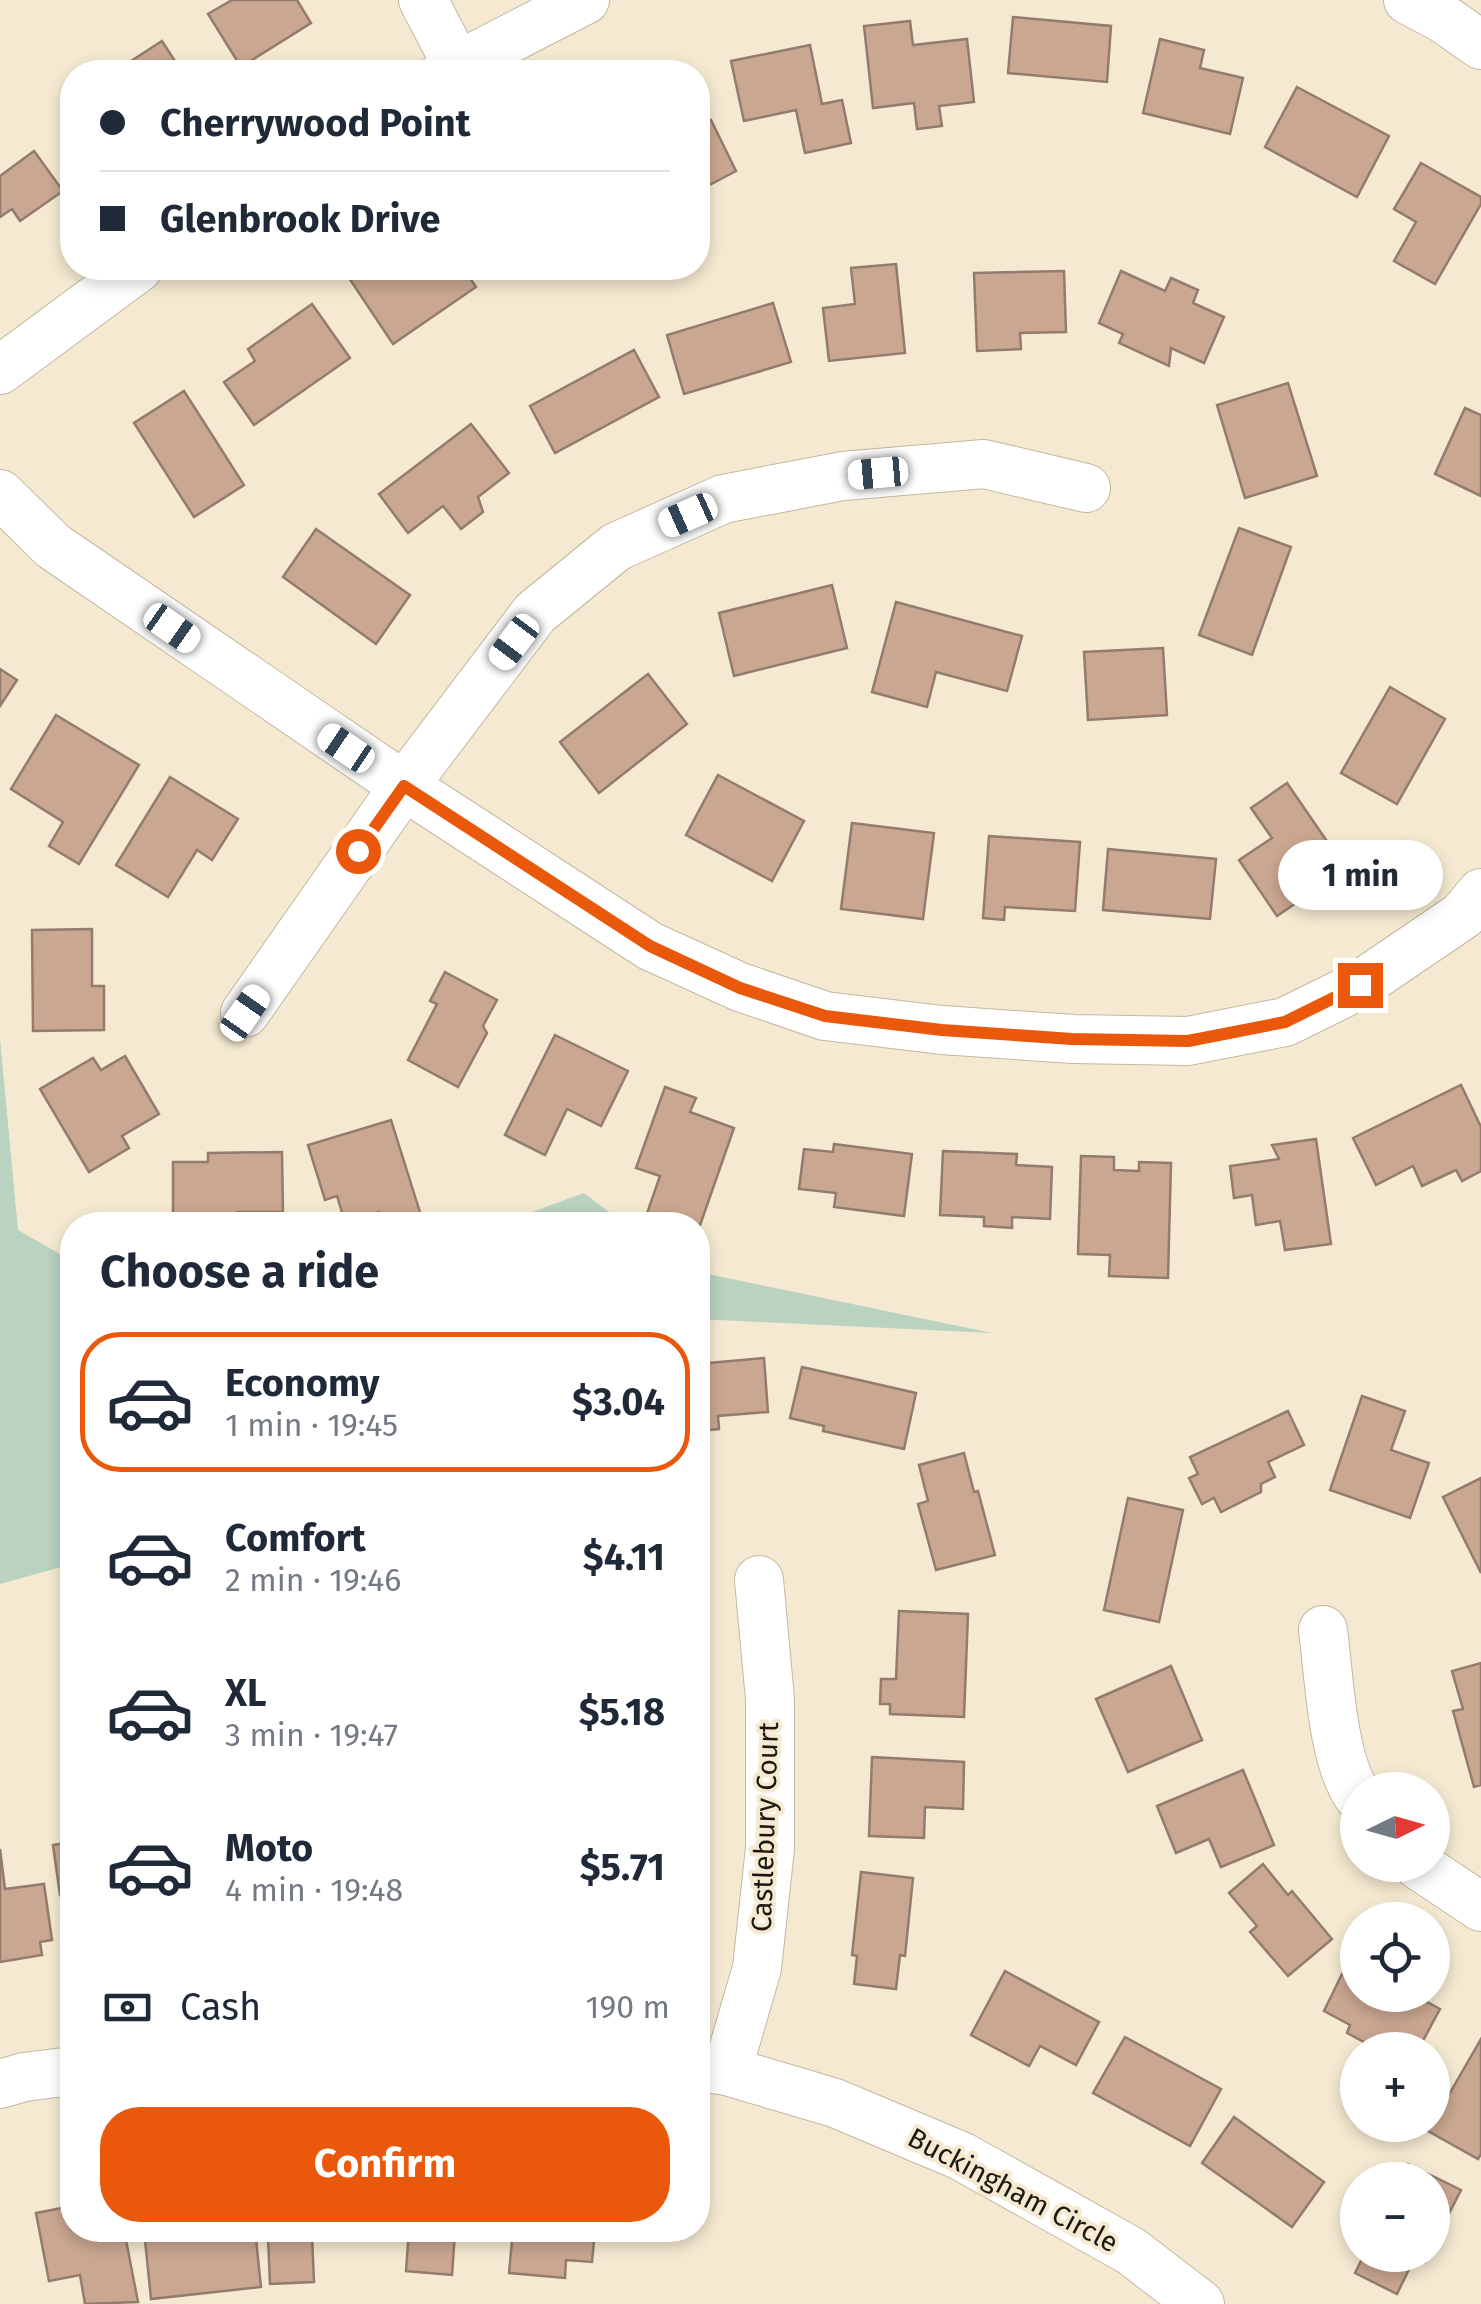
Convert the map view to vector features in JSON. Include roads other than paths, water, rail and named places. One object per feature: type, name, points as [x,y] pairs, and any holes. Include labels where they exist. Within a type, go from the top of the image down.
[{"type":"street","points":[[423,0],[448,60]]},
{"type":"street","points":[[467,60],[585,0]]},
{"type":"street","points":[[1408,0],[1481,45]]},
{"type":"street","points":[[0,370],[122,280]]},
{"type":"street","points":[[245,1013],[404,786],[536,613],[616,547],[723,500],[843,476],[984,464],[1086,488]]},
{"type":"street","points":[[0,494],[54,546],[404,786],[650,946],[740,988],[825,1016],[942,1030],[1072,1039],[1188,1041],[1285,1022],[1360,985],[1463,915],[1481,893]]},
{"type":"street","name":"Castlebury Court","points":[[712,2069],[758,1968],[770,1848],[770,1700],[760,1580]]},
{"type":"street","points":[[1323,1630],[1346,1772]]},
{"type":"street","points":[[1444,1882],[1481,1907]]},
{"type":"street","name":"Buckingham Circle","points":[[712,2069],[835,2103],[961,2156],[1131,2252],[1200,2304]]},
{"type":"street","points":[[0,2084],[60,2072]]}]
